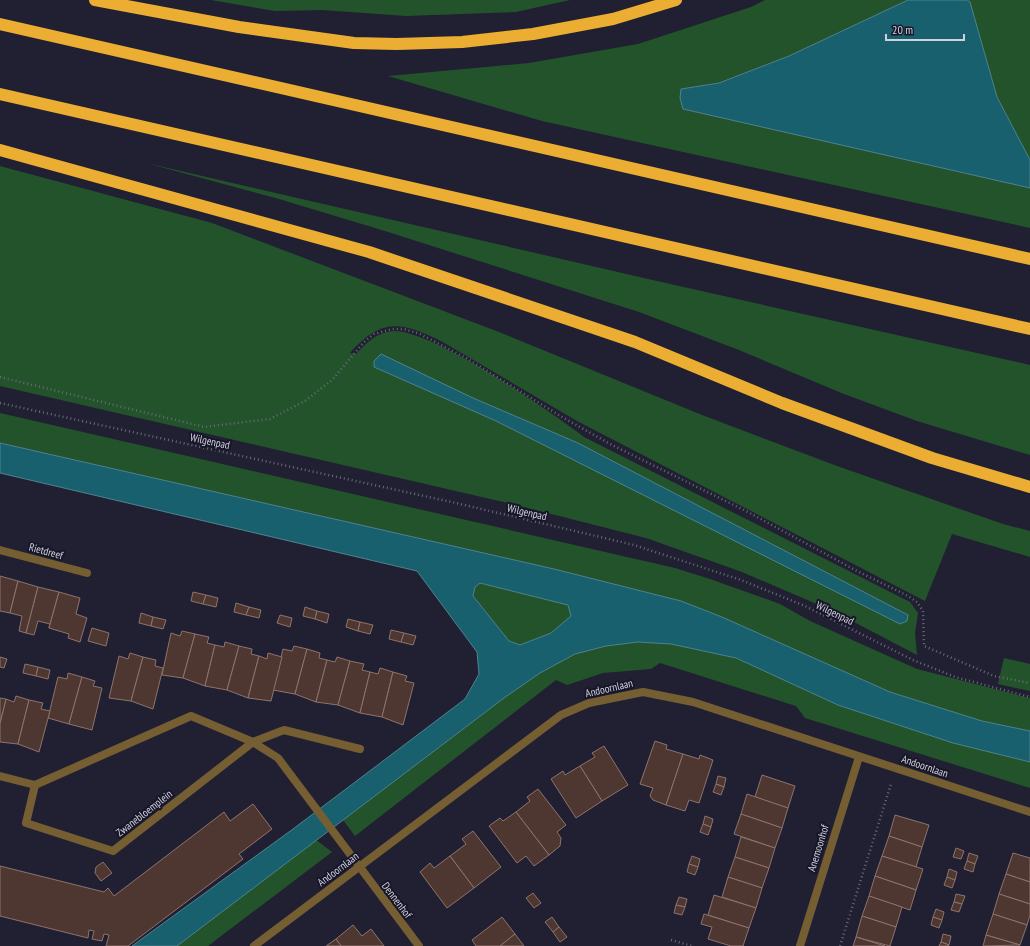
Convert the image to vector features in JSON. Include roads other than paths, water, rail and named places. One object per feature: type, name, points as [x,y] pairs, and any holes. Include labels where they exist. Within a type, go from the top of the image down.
[{"type":"highway","points":[[95,0],[239,27],[354,43],[397,44],[462,42],[533,34],[613,18],[676,0]]},
{"type":"highway","points":[[0,24],[1030,259]]},
{"type":"highway","points":[[0,94],[1030,329]]},
{"type":"highway","points":[[0,150],[369,252],[634,342],[782,403],[932,458],[1030,487]]},
{"type":"street","name":"Rietdreef","points":[[0,550],[87,573]]},
{"type":"street","name":"Andoornlaan","points":[[254,946],[561,715],[589,703],[643,692],[693,702],[1030,812]]},
{"type":"street","points":[[0,776],[35,785],[191,716],[253,742],[278,758],[338,837],[358,867]]},
{"type":"street","name":"Zwanebloemplein","points":[[35,785],[26,823],[113,851],[253,742],[284,730],[360,749]]},
{"type":"street","name":"Anemoonhof","points":[[800,946],[859,757]]},
{"type":"street","name":"Dennenhof","points":[[358,867],[419,946]]}]
